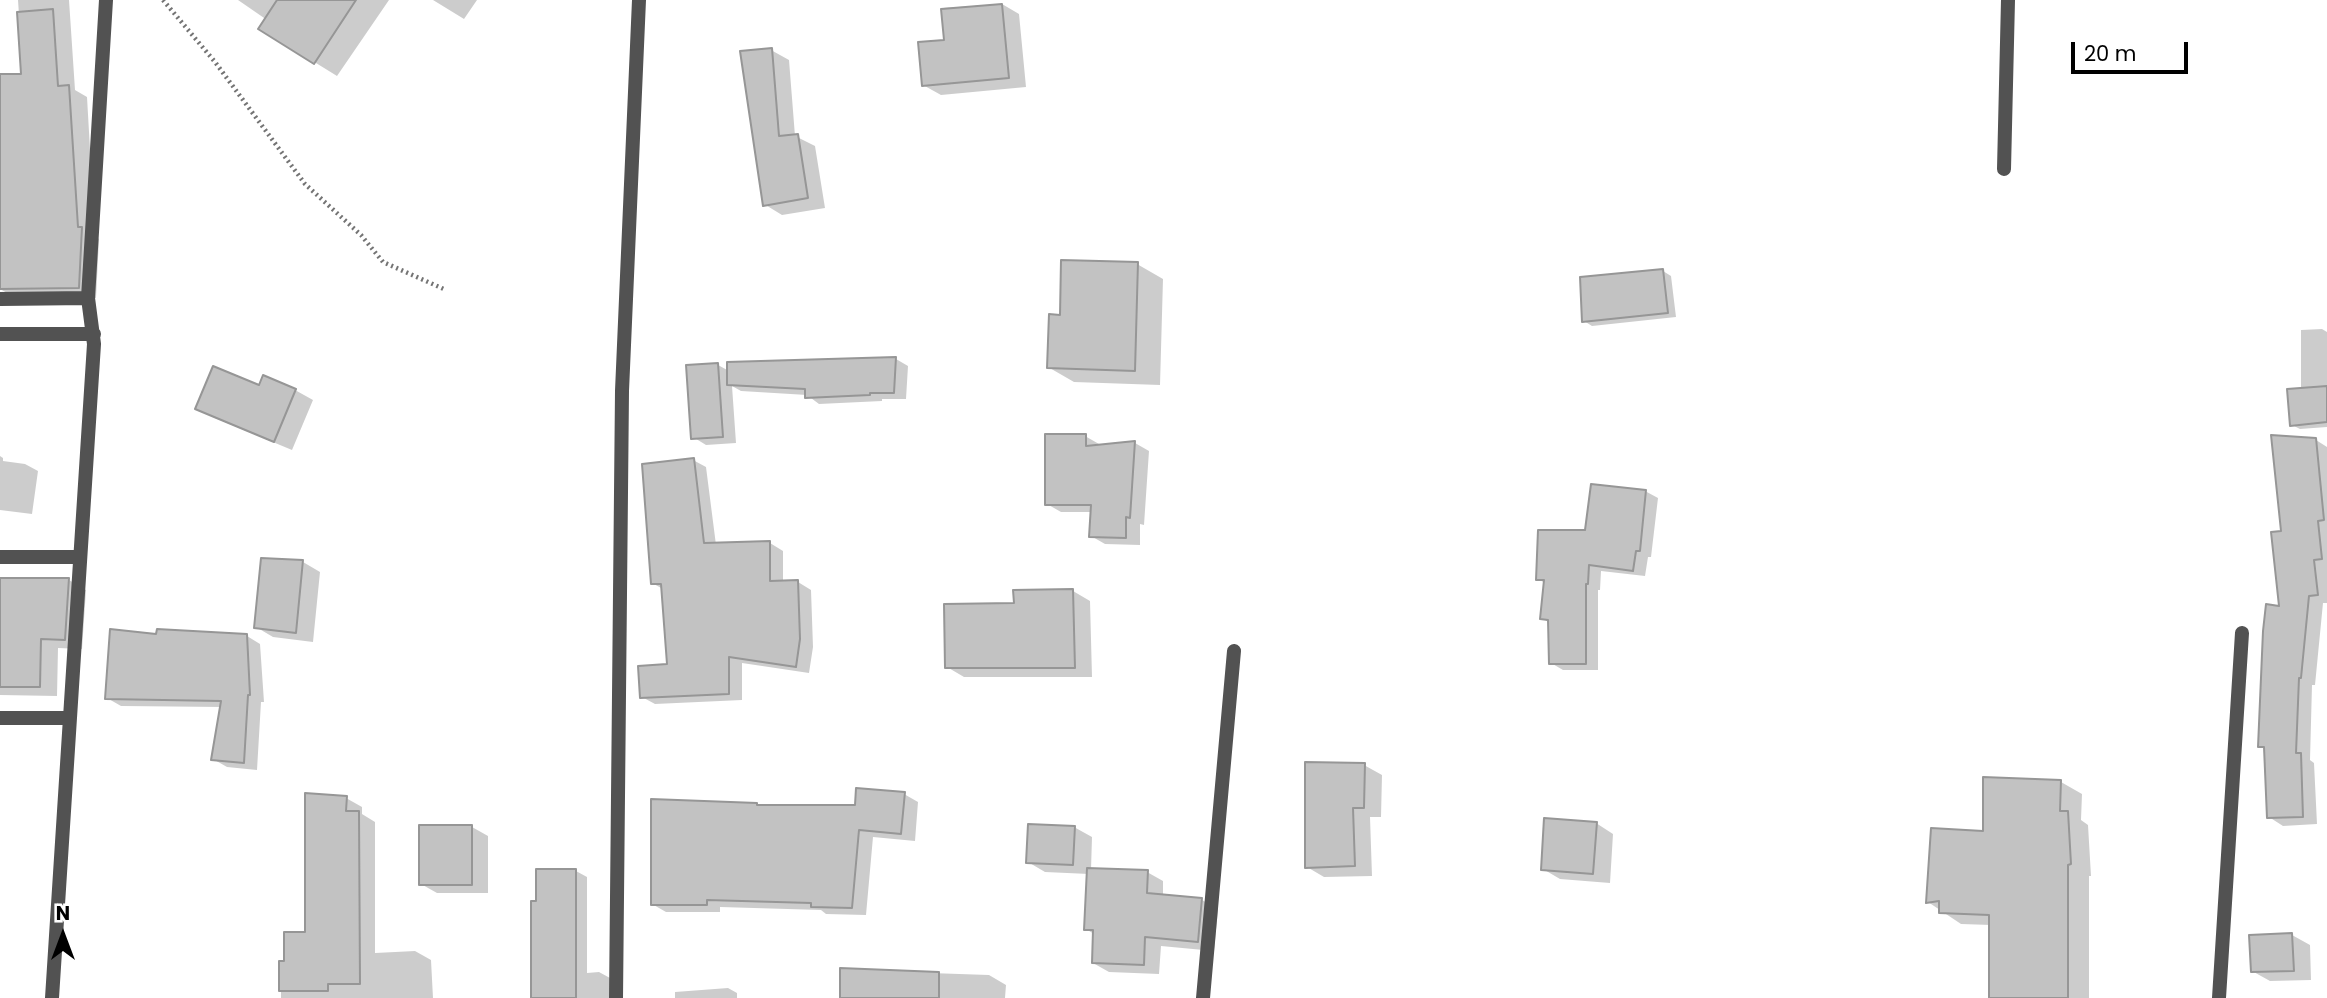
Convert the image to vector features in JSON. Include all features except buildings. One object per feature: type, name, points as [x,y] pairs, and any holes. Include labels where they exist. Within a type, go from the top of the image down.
[{"type":"street","points":[[52,998],[94,334],[88,298],[106,0]]},
{"type":"street","points":[[616,998],[622,391],[639,0]]},
{"type":"street","points":[[2004,169],[2008,0]]},
{"type":"street","points":[[0,299],[88,298]]},
{"type":"street","points":[[0,334],[94,334]]},
{"type":"street","points":[[0,557],[80,557]]},
{"type":"street","points":[[2219,998],[2242,633]]},
{"type":"street","points":[[1203,998],[1234,652]]},
{"type":"street","points":[[0,718],[70,718]]},
{"type":"path","points":[[163,0],[222,70],[304,184],[360,235],[383,262],[446,290]]}]
